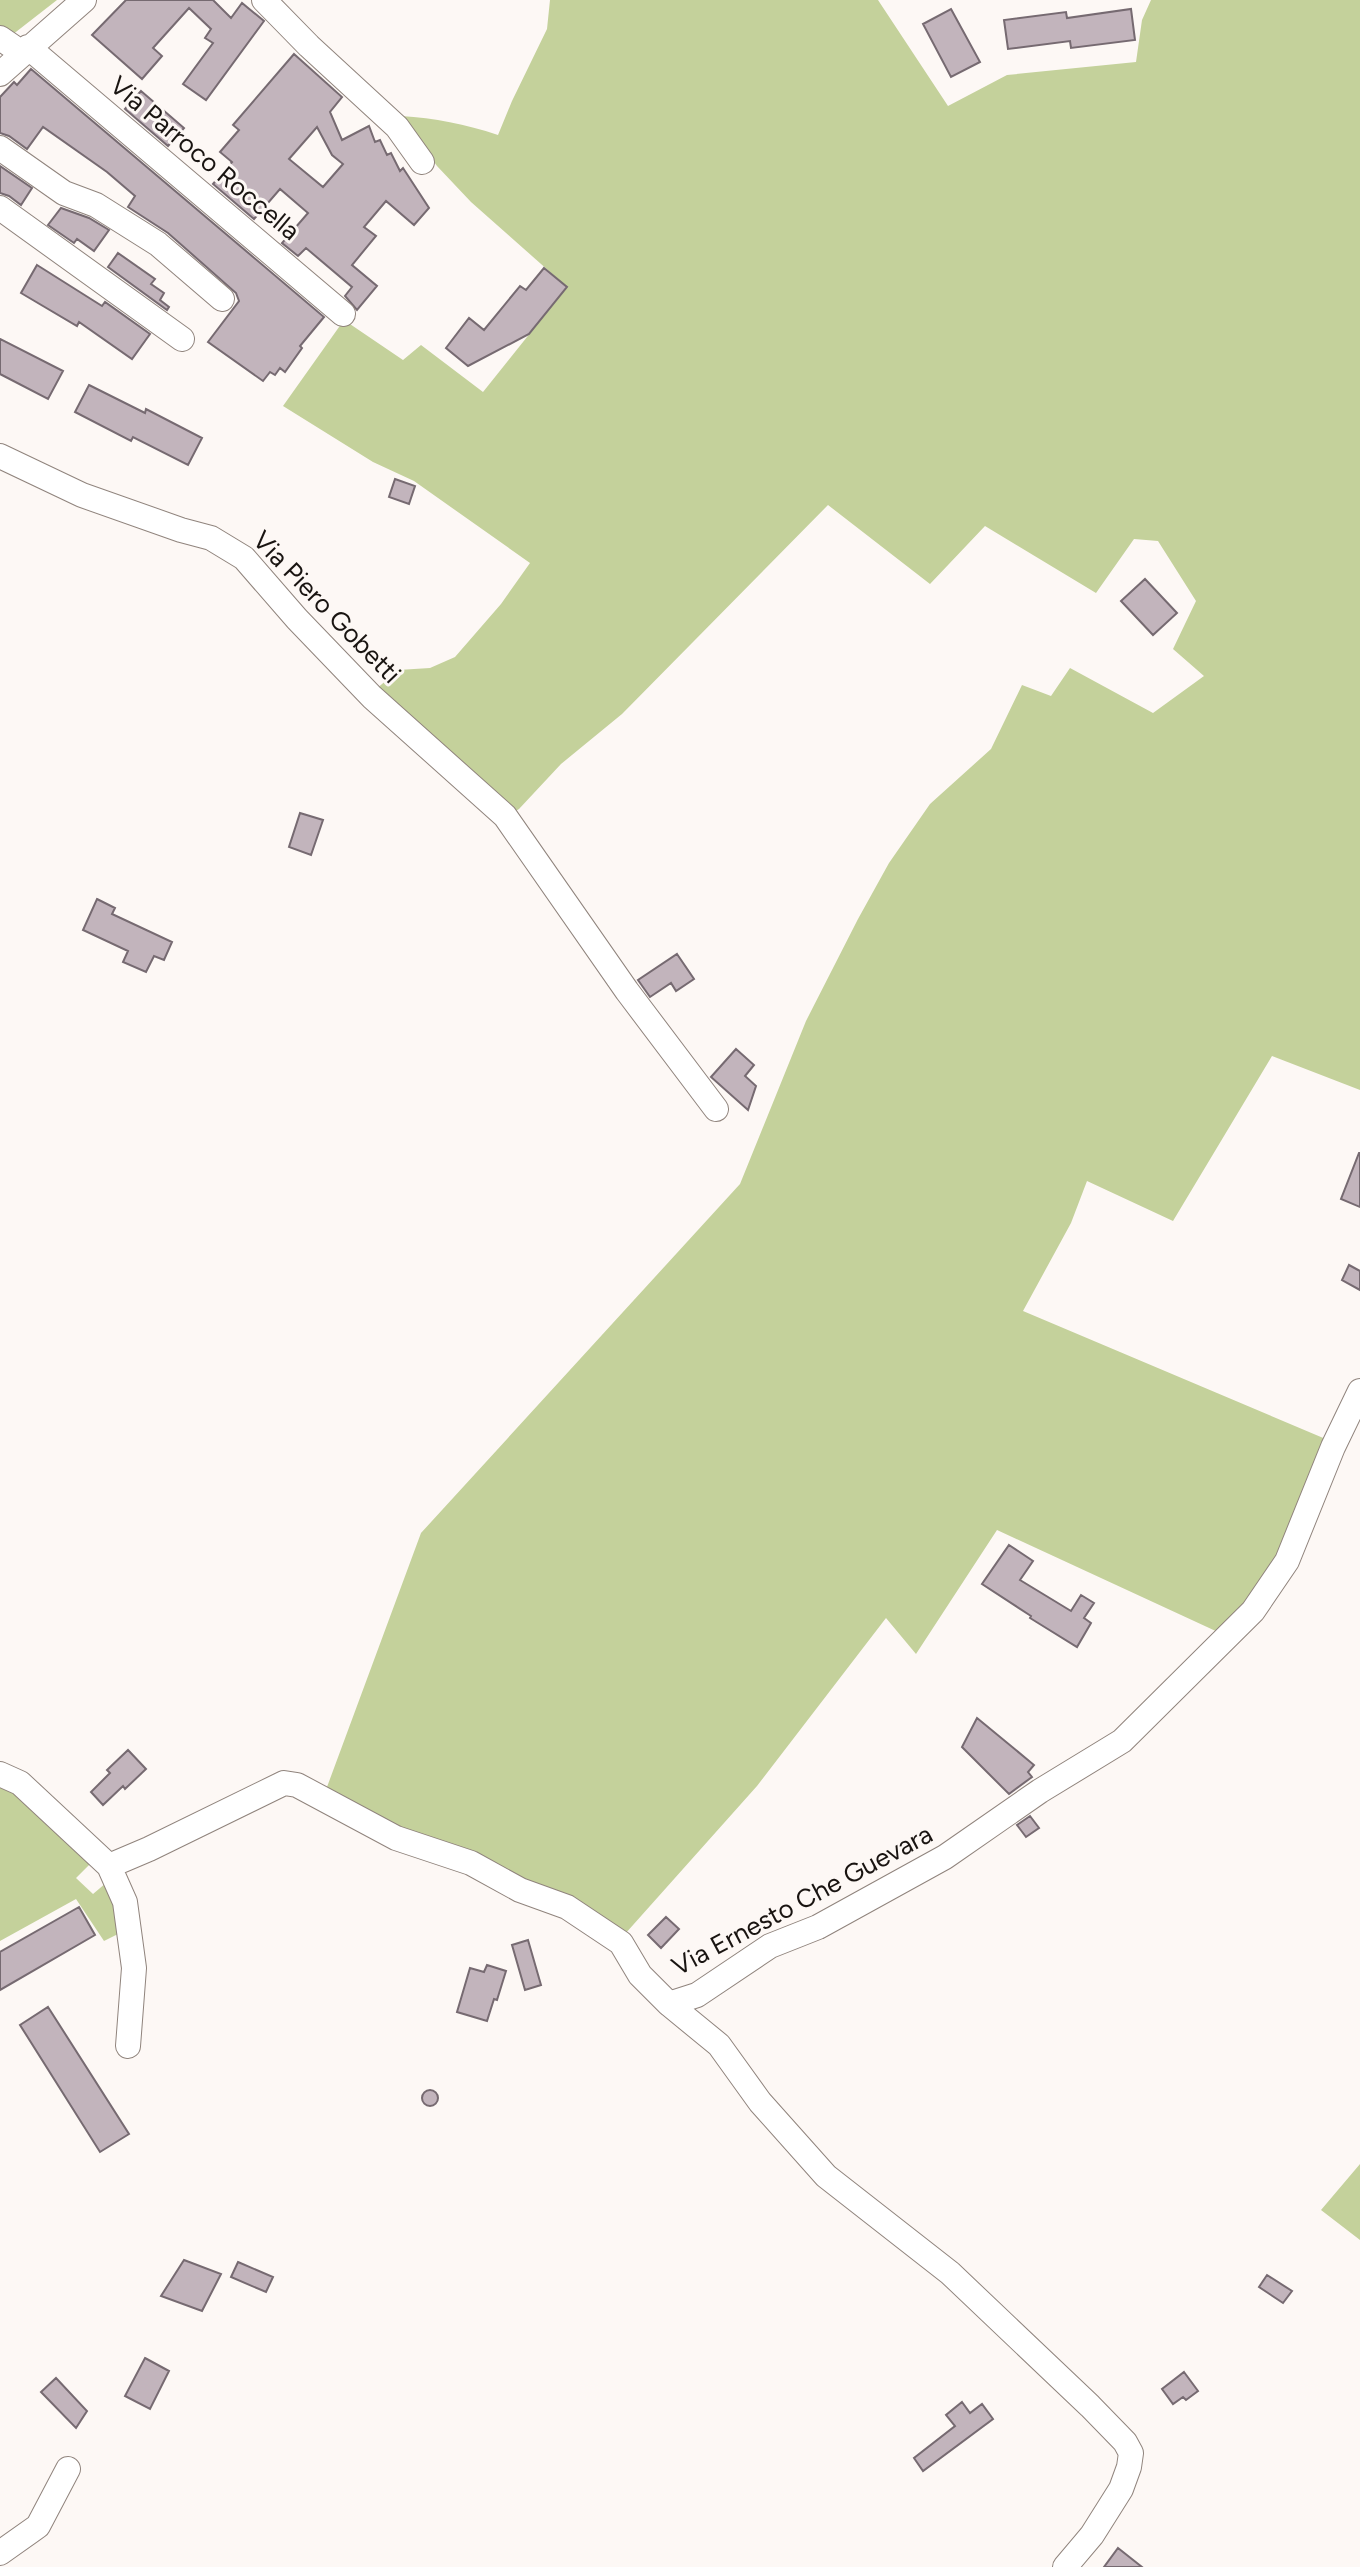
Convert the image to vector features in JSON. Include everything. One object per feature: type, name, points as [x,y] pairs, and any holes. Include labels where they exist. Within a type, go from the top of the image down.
[{"type":"street","points":[[0,74],[84,0]]},
{"type":"street","points":[[264,0],[309,46],[397,127],[422,162]]},
{"type":"street","name":"Via Parroco Roccella","points":[[0,38],[25,50],[343,314]]},
{"type":"street","points":[[0,148],[64,193],[96,205],[158,244],[222,299]]},
{"type":"street","points":[[0,208],[182,339]]},
{"type":"street","name":"Via Piero Gobetti","points":[[0,456],[82,495],[211,538],[244,558],[297,619],[372,697],[505,816],[627,991],[716,1109]]},
{"type":"street","name":"Via Ernesto Che Guevara","points":[[109,1866],[284,1783],[297,1785],[396,1838],[471,1863],[520,1890],[567,1908],[621,1943],[640,1975],[669,2004],[696,1995],[770,1946],[818,1927],[945,1857],[1040,1791],[1122,1741],[1253,1611],[1287,1561],[1333,1447],[1359,1395]]},
{"type":"street","points":[[0,1774],[20,1783],[109,1866],[125,1902],[134,1968],[128,2046]]},
{"type":"street","points":[[669,2004],[719,2045],[760,2102],[826,2176],[950,2273],[1125,2442],[1131,2453],[1121,2489],[1092,2535],[1065,2567]]},
{"type":"street","points":[[0,2553],[38,2526],[68,2469]]},
{"type":"green space","points":[[0,0],[57,0],[12,35],[0,28]]},
{"type":"green space","points":[[550,0],[878,0],[948,106],[1007,75],[1136,62],[1142,20],[1151,0],[1360,0],[1360,1090],[1272,1056],[1173,1221],[1087,1181],[1071,1223],[1023,1311],[1328,1440],[1281,1558],[1220,1633],[997,1530],[916,1654],[886,1618],[757,1786],[625,1934],[396,1829],[327,1787],[421,1533],[740,1184],[806,1021],[889,863],[930,804],[991,749],[1022,685],[1051,696],[1070,668],[1153,713],[1204,676],[1173,649],[1196,601],[1158,541],[1134,539],[1096,593],[985,526],[930,584],[828,505],[622,714],[561,764],[519,809],[511,814],[374,691],[398,670],[430,668],[455,657],[501,604],[530,563],[414,481],[373,462],[283,406],[344,320],[403,360],[421,345],[483,392],[567,287],[471,202],[437,166],[401,116],[450,122],[498,135],[547,29]]},
{"type":"green space","points":[[0,1782],[18,1791],[91,1863],[76,1878],[93,1894],[106,1883],[122,1932],[104,1941],[76,1899],[0,1941]]},
{"type":"green space","points":[[1360,2164],[1360,2240],[1321,2210]]},
{"type":"building","points":[[126,0],[213,0],[231,18],[242,3],[264,21],[206,100],[183,84],[213,43],[205,38],[211,29],[189,8],[153,48],[162,56],[142,79],[92,35]]},
{"type":"building","points":[[951,9],[980,62],[951,77],[923,24]]},
{"type":"building","points":[[1131,9],[1135,40],[1071,48],[1070,41],[1008,49],[1004,20],[1066,12],[1067,18]]},
{"type":"building","points":[[294,54],[342,97],[330,112],[342,140],[369,126],[375,142],[380,140],[387,155],[391,153],[400,171],[403,168],[429,208],[414,225],[386,201],[364,227],[376,236],[352,265],[377,286],[357,310],[345,296],[352,287],[306,248],[298,256],[282,243],[308,213],[280,189],[254,219],[213,184],[232,162],[220,152],[239,130],[233,125]],"holes":[[[317,127],[332,155],[343,164],[323,187],[289,159]]]},
{"type":"building","points":[[31,69],[324,317],[300,346],[302,348],[285,372],[280,368],[275,375],[270,372],[263,381],[208,342],[239,301],[236,293],[168,233],[128,207],[135,196],[107,172],[43,127],[27,149],[0,133],[0,97],[14,82],[17,85]]},
{"type":"building","points":[[141,91],[184,128],[168,146],[125,109]]},
{"type":"building","points":[[0,166],[32,188],[21,205],[0,193]]},
{"type":"building","points":[[61,208],[89,218],[109,230],[94,251],[77,239],[74,243],[48,225]]},
{"type":"building","points":[[118,253],[155,279],[151,284],[164,293],[160,300],[169,307],[167,310],[108,267]]},
{"type":"building","points":[[37,265],[102,306],[105,302],[150,334],[132,359],[79,322],[77,326],[21,293]]},
{"type":"building","points":[[544,268],[567,287],[529,334],[468,366],[446,348],[469,318],[484,330],[520,286],[526,290]]},
{"type":"building","points":[[0,339],[63,371],[48,399],[0,374]]},
{"type":"building","points":[[89,385],[145,413],[146,409],[202,438],[188,465],[133,437],[131,441],[75,412]]},
{"type":"building","points":[[395,479],[415,486],[409,504],[389,497]]},
{"type":"building","points":[[1145,579],[1177,613],[1153,635],[1121,601]]},
{"type":"building","points":[[300,813],[323,820],[311,855],[289,847]]},
{"type":"building","points":[[97,899],[115,908],[112,914],[172,942],[164,960],[154,956],[146,972],[123,962],[128,951],[83,930]]},
{"type":"building","points":[[677,954],[694,979],[676,991],[671,983],[650,997],[638,980]]},
{"type":"building","points":[[736,1049],[754,1065],[745,1076],[756,1086],[748,1110],[711,1077]]},
{"type":"building","points":[[1360,1153],[1360,1207],[1341,1199]]},
{"type":"building","points":[[1349,1265],[1360,1271],[1360,1290],[1342,1280]]},
{"type":"building","points":[[1009,1545],[1033,1561],[1020,1580],[1071,1611],[1081,1595],[1094,1603],[1084,1618],[1091,1623],[1077,1647],[982,1584]]},
{"type":"building","points":[[977,1718],[1034,1765],[1028,1772],[1032,1777],[1009,1794],[962,1747]]},
{"type":"building","points":[[128,1750],[146,1769],[103,1805],[91,1792],[110,1773],[107,1770]]},
{"type":"building","points":[[1030,1816],[1039,1828],[1026,1837],[1017,1825]]},
{"type":"building","points":[[79,1907],[95,1935],[0,1990],[0,1952]]},
{"type":"building","points":[[666,1917],[679,1929],[661,1948],[648,1935]]},
{"type":"building","points":[[528,1940],[541,1985],[525,1990],[512,1945]]},
{"type":"building","points":[[487,1965],[506,1971],[487,2021],[457,2012],[470,1968],[484,1972]]},
{"type":"building","points":[[48,2007],[129,2134],[100,2152],[20,2025]]},
{"type":"building","points":[[427,2090],[433,2090],[438,2098],[436,2104],[427,2106],[422,2101],[422,2095]]},
{"type":"building","points":[[184,2260],[221,2274],[202,2311],[161,2296]]},
{"type":"building","points":[[238,2262],[273,2277],[266,2292],[231,2277]]},
{"type":"building","points":[[1267,2275],[1292,2291],[1283,2303],[1259,2287]]},
{"type":"building","points":[[145,2358],[169,2371],[150,2409],[125,2396]]},
{"type":"building","points":[[1184,2372],[1198,2391],[1186,2400],[1183,2397],[1173,2404],[1162,2389]]},
{"type":"building","points":[[56,2378],[87,2411],[76,2428],[41,2392]]},
{"type":"building","points":[[962,2402],[970,2413],[982,2404],[993,2419],[923,2471],[914,2458],[955,2426],[946,2415]]},
{"type":"building","points":[[1118,2548],[1142,2567],[1104,2567]]}]
